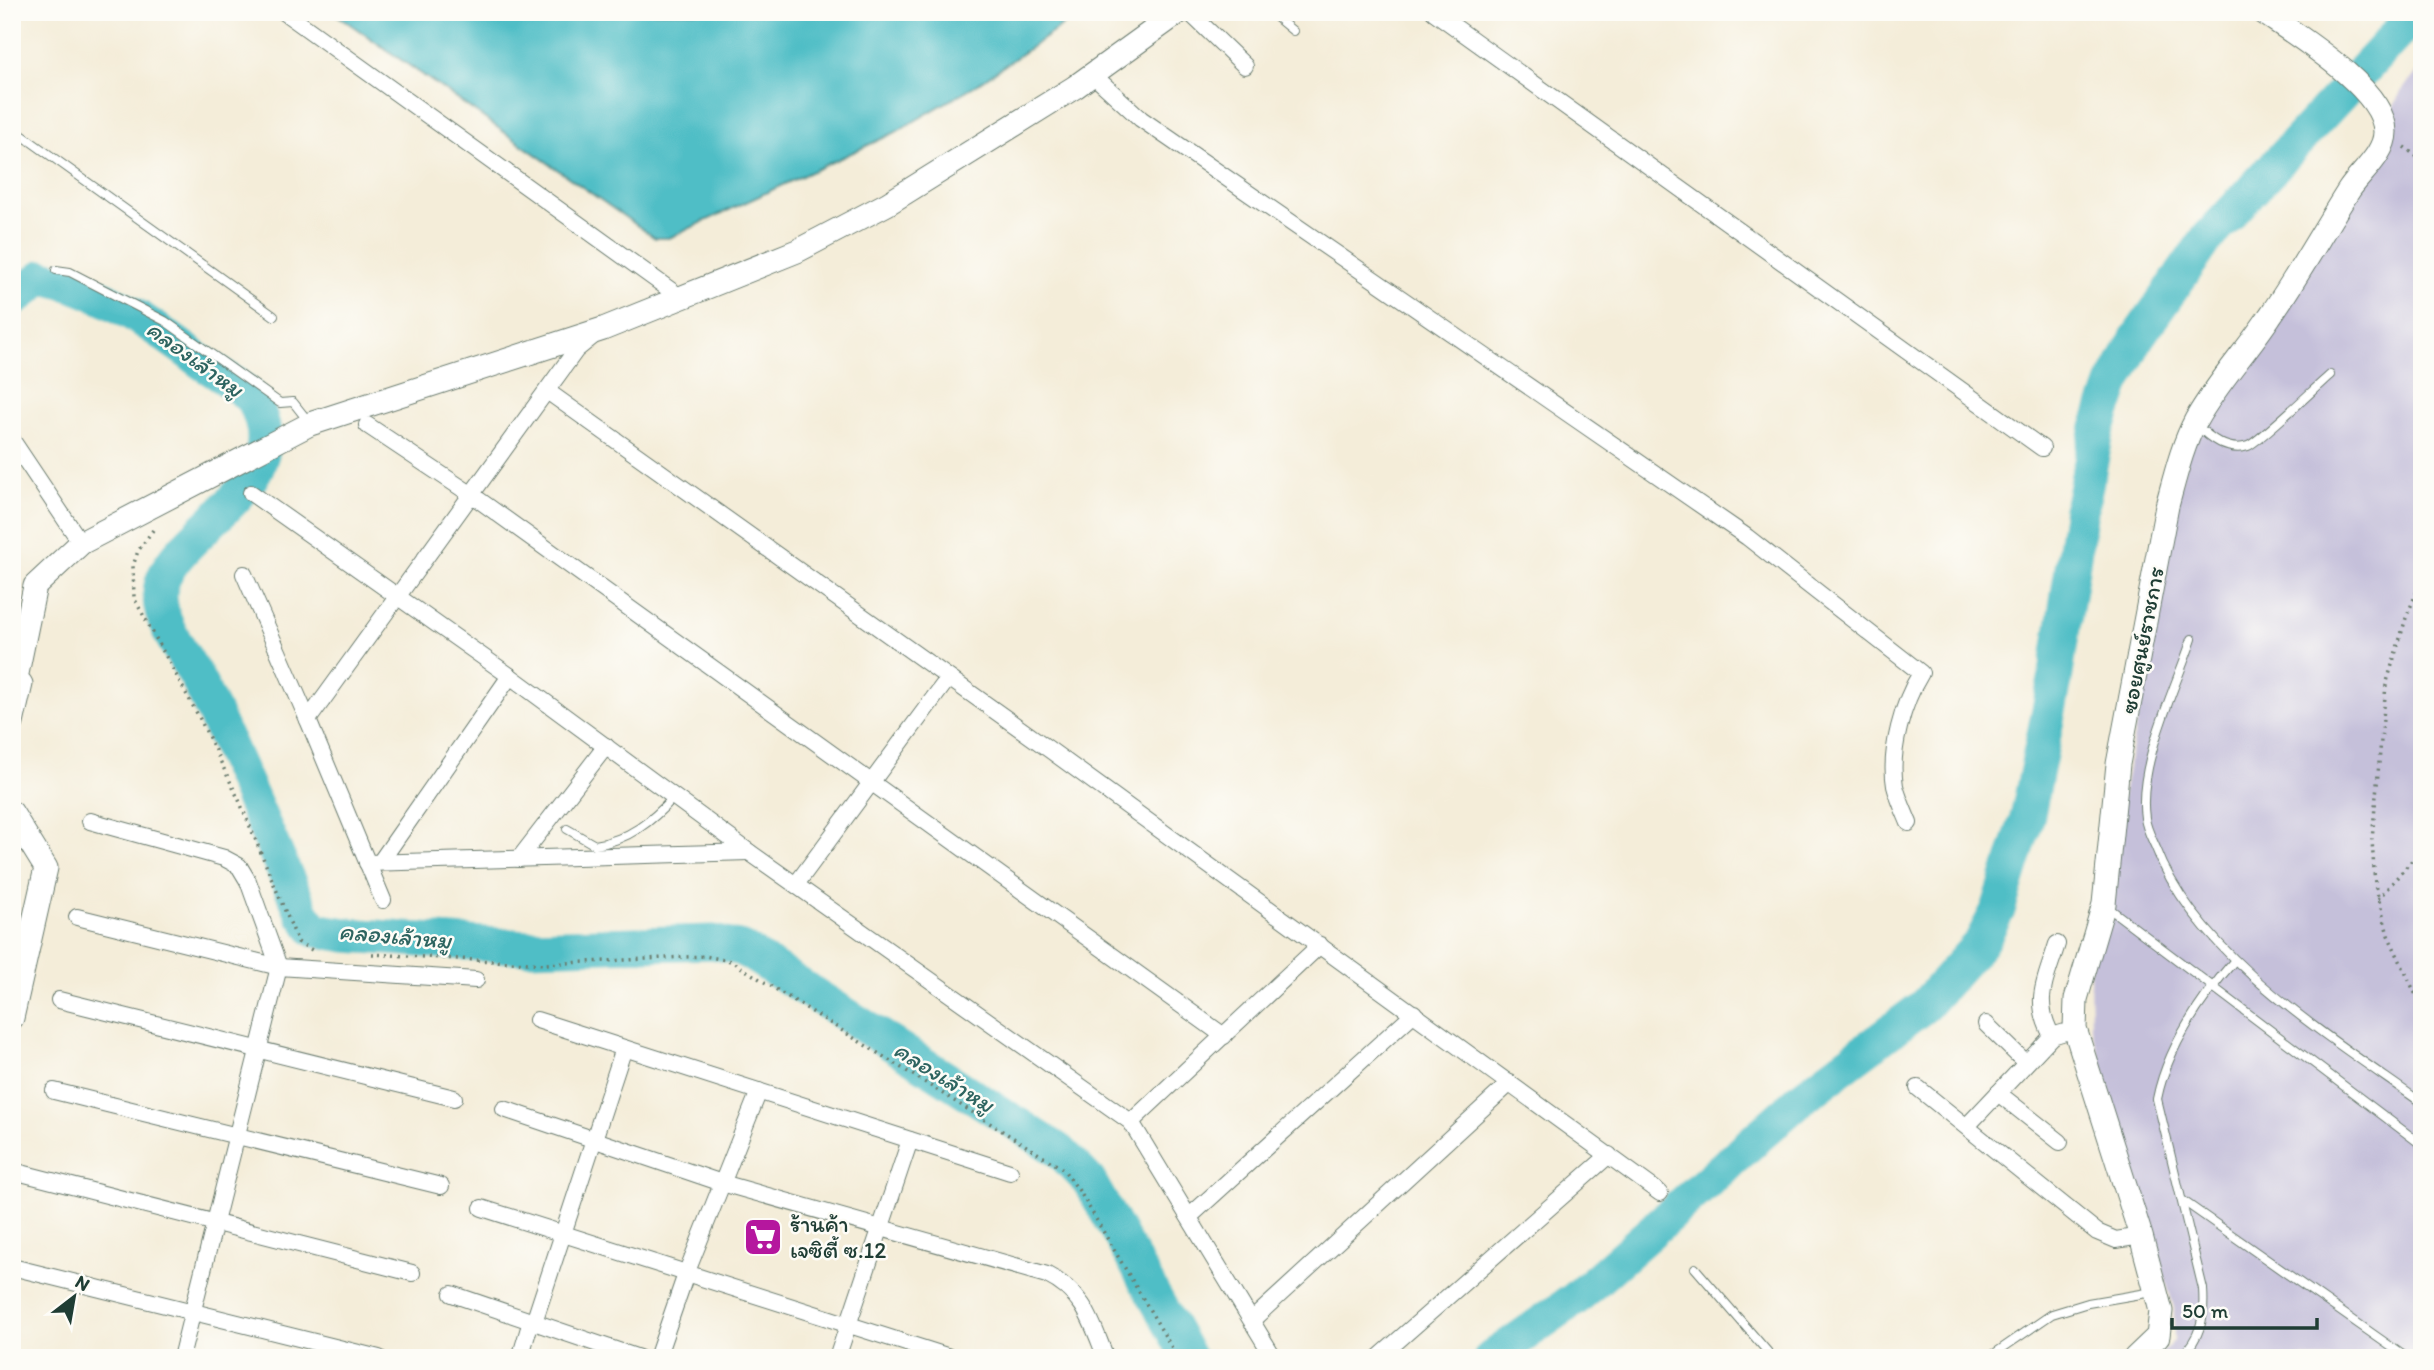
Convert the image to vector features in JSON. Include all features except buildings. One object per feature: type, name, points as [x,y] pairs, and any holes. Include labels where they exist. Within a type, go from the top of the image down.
[{"type":"street","points":[[284,12],[680,297]]},
{"type":"street","points":[[12,698],[35,586],[81,543],[304,427],[603,329],[797,251],[887,204],[1092,74],[1179,12]]},
{"type":"street","points":[[1189,12],[1245,66]]},
{"type":"street","points":[[1434,12],[2042,448]]},
{"type":"street","name":"ซอยศูนย์ราชการ","points":[[2135,1358],[2158,1336],[2161,1311],[2141,1237],[2075,1029],[2077,999],[2104,904],[2118,764],[2167,506],[2177,468],[2195,422],[2223,377],[2269,318],[2351,187],[2377,154],[2385,134],[2381,113],[2365,93],[2325,55],[2263,12]]},
{"type":"street","points":[[1092,74],[1141,119],[1747,537],[1921,673],[1902,712],[1897,744],[1895,785],[1909,823]]},
{"type":"street","points":[[308,720],[576,350],[603,329]]},
{"type":"street","points":[[547,391],[1320,945],[1660,1193]]},
{"type":"street","points":[[366,425],[472,495],[1224,1035]]},
{"type":"street","points":[[12,440],[81,543]]},
{"type":"street","points":[[251,493],[510,676],[749,852],[797,883],[1131,1122],[1274,1358]]},
{"type":"street","points":[[12,723],[43,587],[81,543]]},
{"type":"street","points":[[244,574],[374,862],[383,900]]},
{"type":"street","points":[[374,862],[510,676]]},
{"type":"street","points":[[797,883],[947,680]]},
{"type":"street","points":[[519,859],[606,746]]},
{"type":"street","points":[[12,813],[46,868],[12,1018]]},
{"type":"street","points":[[90,821],[224,858],[239,866],[248,881],[279,967],[181,1358]]},
{"type":"street","points":[[374,862],[749,852]]},
{"type":"street","points":[[77,917],[279,967],[476,980]]},
{"type":"street","points":[[2052,1036],[2042,1016],[2040,997],[2057,944]]},
{"type":"street","points":[[1131,1122],[1320,945]]},
{"type":"street","points":[[59,1000],[454,1098]]},
{"type":"street","points":[[1189,1217],[1413,1013]]},
{"type":"street","points":[[537,1020],[1010,1172]]},
{"type":"street","points":[[1986,1024],[2026,1063]]},
{"type":"street","points":[[1967,1126],[2052,1036],[2075,1029]]},
{"type":"street","points":[[520,1358],[624,1048]]},
{"type":"street","points":[[1252,1320],[1510,1083]]},
{"type":"street","points":[[1918,1088],[2097,1232],[2116,1240],[2141,1237]]},
{"type":"street","points":[[54,1091],[441,1186]]},
{"type":"street","points":[[657,1358],[686,1274],[759,1091]]},
{"type":"street","points":[[1998,1093],[2060,1142]]},
{"type":"street","points":[[504,1110],[722,1183],[1047,1275],[1068,1285],[1087,1312],[1106,1358]]},
{"type":"street","points":[[837,1358],[910,1140]]},
{"type":"street","points":[[1378,1358],[1609,1155]]},
{"type":"street","points":[[21,1173],[214,1225],[412,1273]]},
{"type":"street","points":[[482,1208],[953,1358]]},
{"type":"street","points":[[12,1267],[379,1358]]},
{"type":"street","points":[[452,1294],[639,1358]]},
{"type":"lane","points":[[1270,12],[1293,31]]},
{"type":"lane","points":[[12,128],[274,316]]},
{"type":"lane","points":[[56,270],[70,272],[165,321],[280,403],[293,402],[304,427]]},
{"type":"lane","points":[[2195,422],[2206,435],[2227,446],[2248,446],[2330,375]]},
{"type":"lane","points":[[2192,639],[2153,752],[2146,786],[2145,819],[2163,867],[2202,923],[2234,961],[2340,1045],[2422,1103]]},
{"type":"lane","points":[[567,829],[595,845],[617,840],[643,827],[674,797]]},
{"type":"lane","points":[[2104,904],[2422,1145]]},
{"type":"lane","points":[[2180,1358],[2194,1344],[2204,1317],[2203,1289],[2157,1099],[2163,1070],[2211,987],[2234,961]]},
{"type":"lane","points":[[2182,1200],[2407,1358]]},
{"type":"lane","points":[[1695,1268],[1773,1358]]},
{"type":"lane","points":[[1988,1358],[2052,1314],[2088,1303],[2156,1291]]},
{"type":"path","points":[[156,525],[138,551],[133,566],[134,598],[199,717],[239,800],[298,942],[309,950],[320,952]]},
{"type":"path","points":[[2422,579],[2406,618],[2386,685],[2372,839],[2378,899],[2388,935],[2422,1000]]},
{"type":"path","points":[[2378,899],[2422,849]]},
{"type":"path","points":[[371,954],[523,963],[705,956],[731,961],[1063,1169],[1080,1192],[1178,1358]]},
{"type":"shaded area","points":[[2422,64],[2422,1358],[2156,1358],[2174,1341],[2174,1308],[2091,1028],[2090,971],[2187,451],[2222,397],[2265,345],[2401,92]]},
{"type":"water","points":[[333,12],[1082,12],[979,83],[894,133],[669,238],[655,238]]},
{"type":"waterway","points":[[1491,1358],[1575,1299],[1804,1096],[1924,1006],[1981,942],[1998,910],[2028,814],[2055,680],[2081,509],[2098,428],[2113,385],[2137,338],[2206,240],[2417,12]]},
{"type":"waterway","name":"คลองเล้าหมู","points":[[12,301],[42,277],[84,289],[145,322],[237,386],[254,403],[264,434],[260,461],[245,486],[180,553],[165,574],[160,597],[161,608],[169,630],[199,682],[226,739],[303,914],[315,930],[346,935],[528,947],[713,942],[743,949],[1061,1152],[1089,1181],[1189,1358]]},
{"type":"place","name":"ร้านค้า เจซิตี้ ซ.12","points":[[763,1237]]}]
